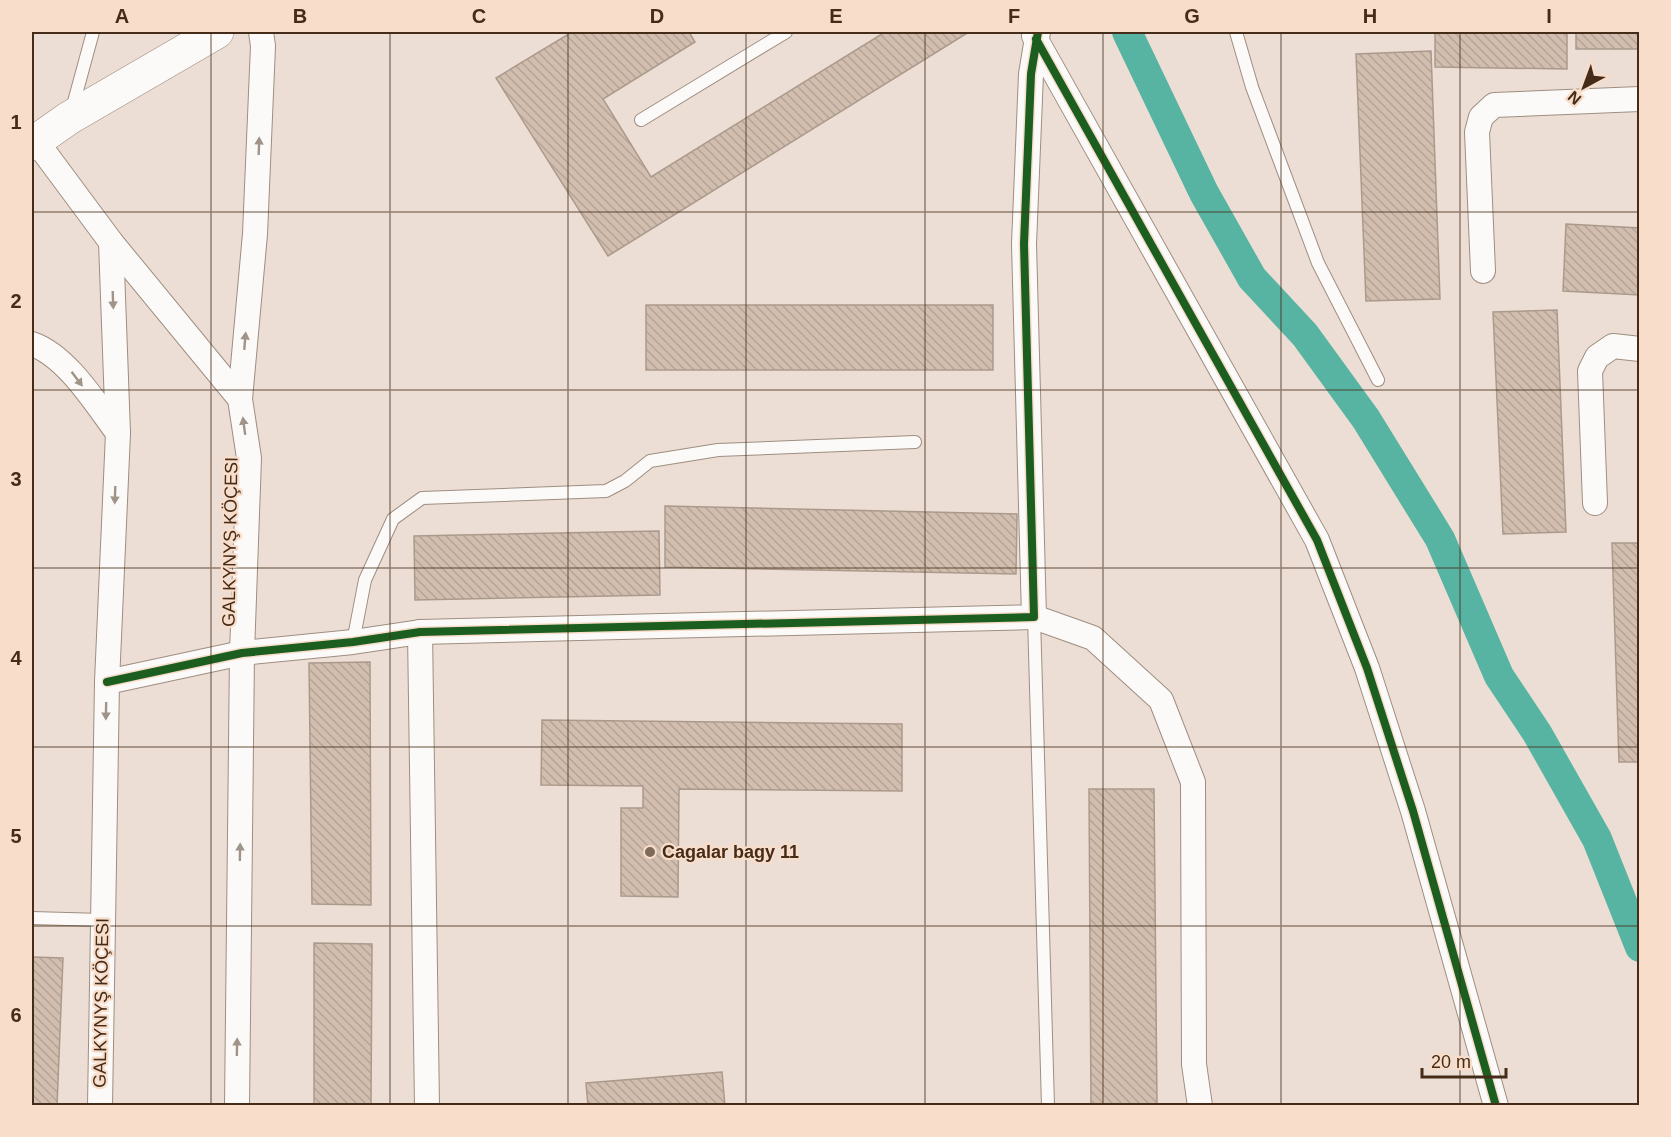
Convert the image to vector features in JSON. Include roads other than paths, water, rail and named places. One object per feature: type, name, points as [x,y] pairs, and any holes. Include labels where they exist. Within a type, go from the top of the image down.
[{"type":"main road","points":[[34,143],[69,118],[217,32]]},
{"type":"street","name":"GALKYNYŞ KÖÇESI","points":[[237,1106],[242,653],[249,458],[240,399],[255,234],[263,46],[261,32]]},
{"type":"street","points":[[1034,617],[1024,244],[1031,74],[1035,35]]},
{"type":"street","points":[[1035,35],[1317,540],[1366,668],[1409,800],[1496,1106]]},
{"type":"street","points":[[1483,271],[1477,132],[1481,117],[1494,105],[1640,99]]},
{"type":"street","points":[[34,143],[111,242],[240,399]]},
{"type":"street","name":"GALKYNYŞ KÖÇESI","points":[[100,1106],[107,682],[118,434],[111,242]]},
{"type":"street","points":[[32,344],[38,346],[72,372],[118,434]]},
{"type":"street","points":[[1595,503],[1590,371],[1597,357],[1613,346],[1640,349]]},
{"type":"street","points":[[107,682],[242,653],[353,642],[420,632],[1034,617],[1093,638],[1161,700],[1193,782],[1194,1064],[1200,1106]]},
{"type":"street","points":[[420,632],[427,1106]]},
{"type":"lane","points":[[69,118],[93,32]]},
{"type":"lane","points":[[641,120],[786,32]]},
{"type":"lane","points":[[1236,32],[1252,87],[1318,263],[1378,380]]},
{"type":"lane","points":[[353,642],[365,580],[393,519],[422,498],[606,491],[625,482],[650,461],[718,450],[915,442]]},
{"type":"lane","points":[[1034,617],[1048,1106]]},
{"type":"lane","points":[[32,918],[102,920]]},
{"type":"waterway","points":[[1127,32],[1204,193],[1252,278],[1305,335],[1366,419],[1440,539],[1499,676],[1537,733],[1597,839],[1640,947]]},
{"type":"place","name":"Cagalar bagy 11","points":[[650,852]]}]
